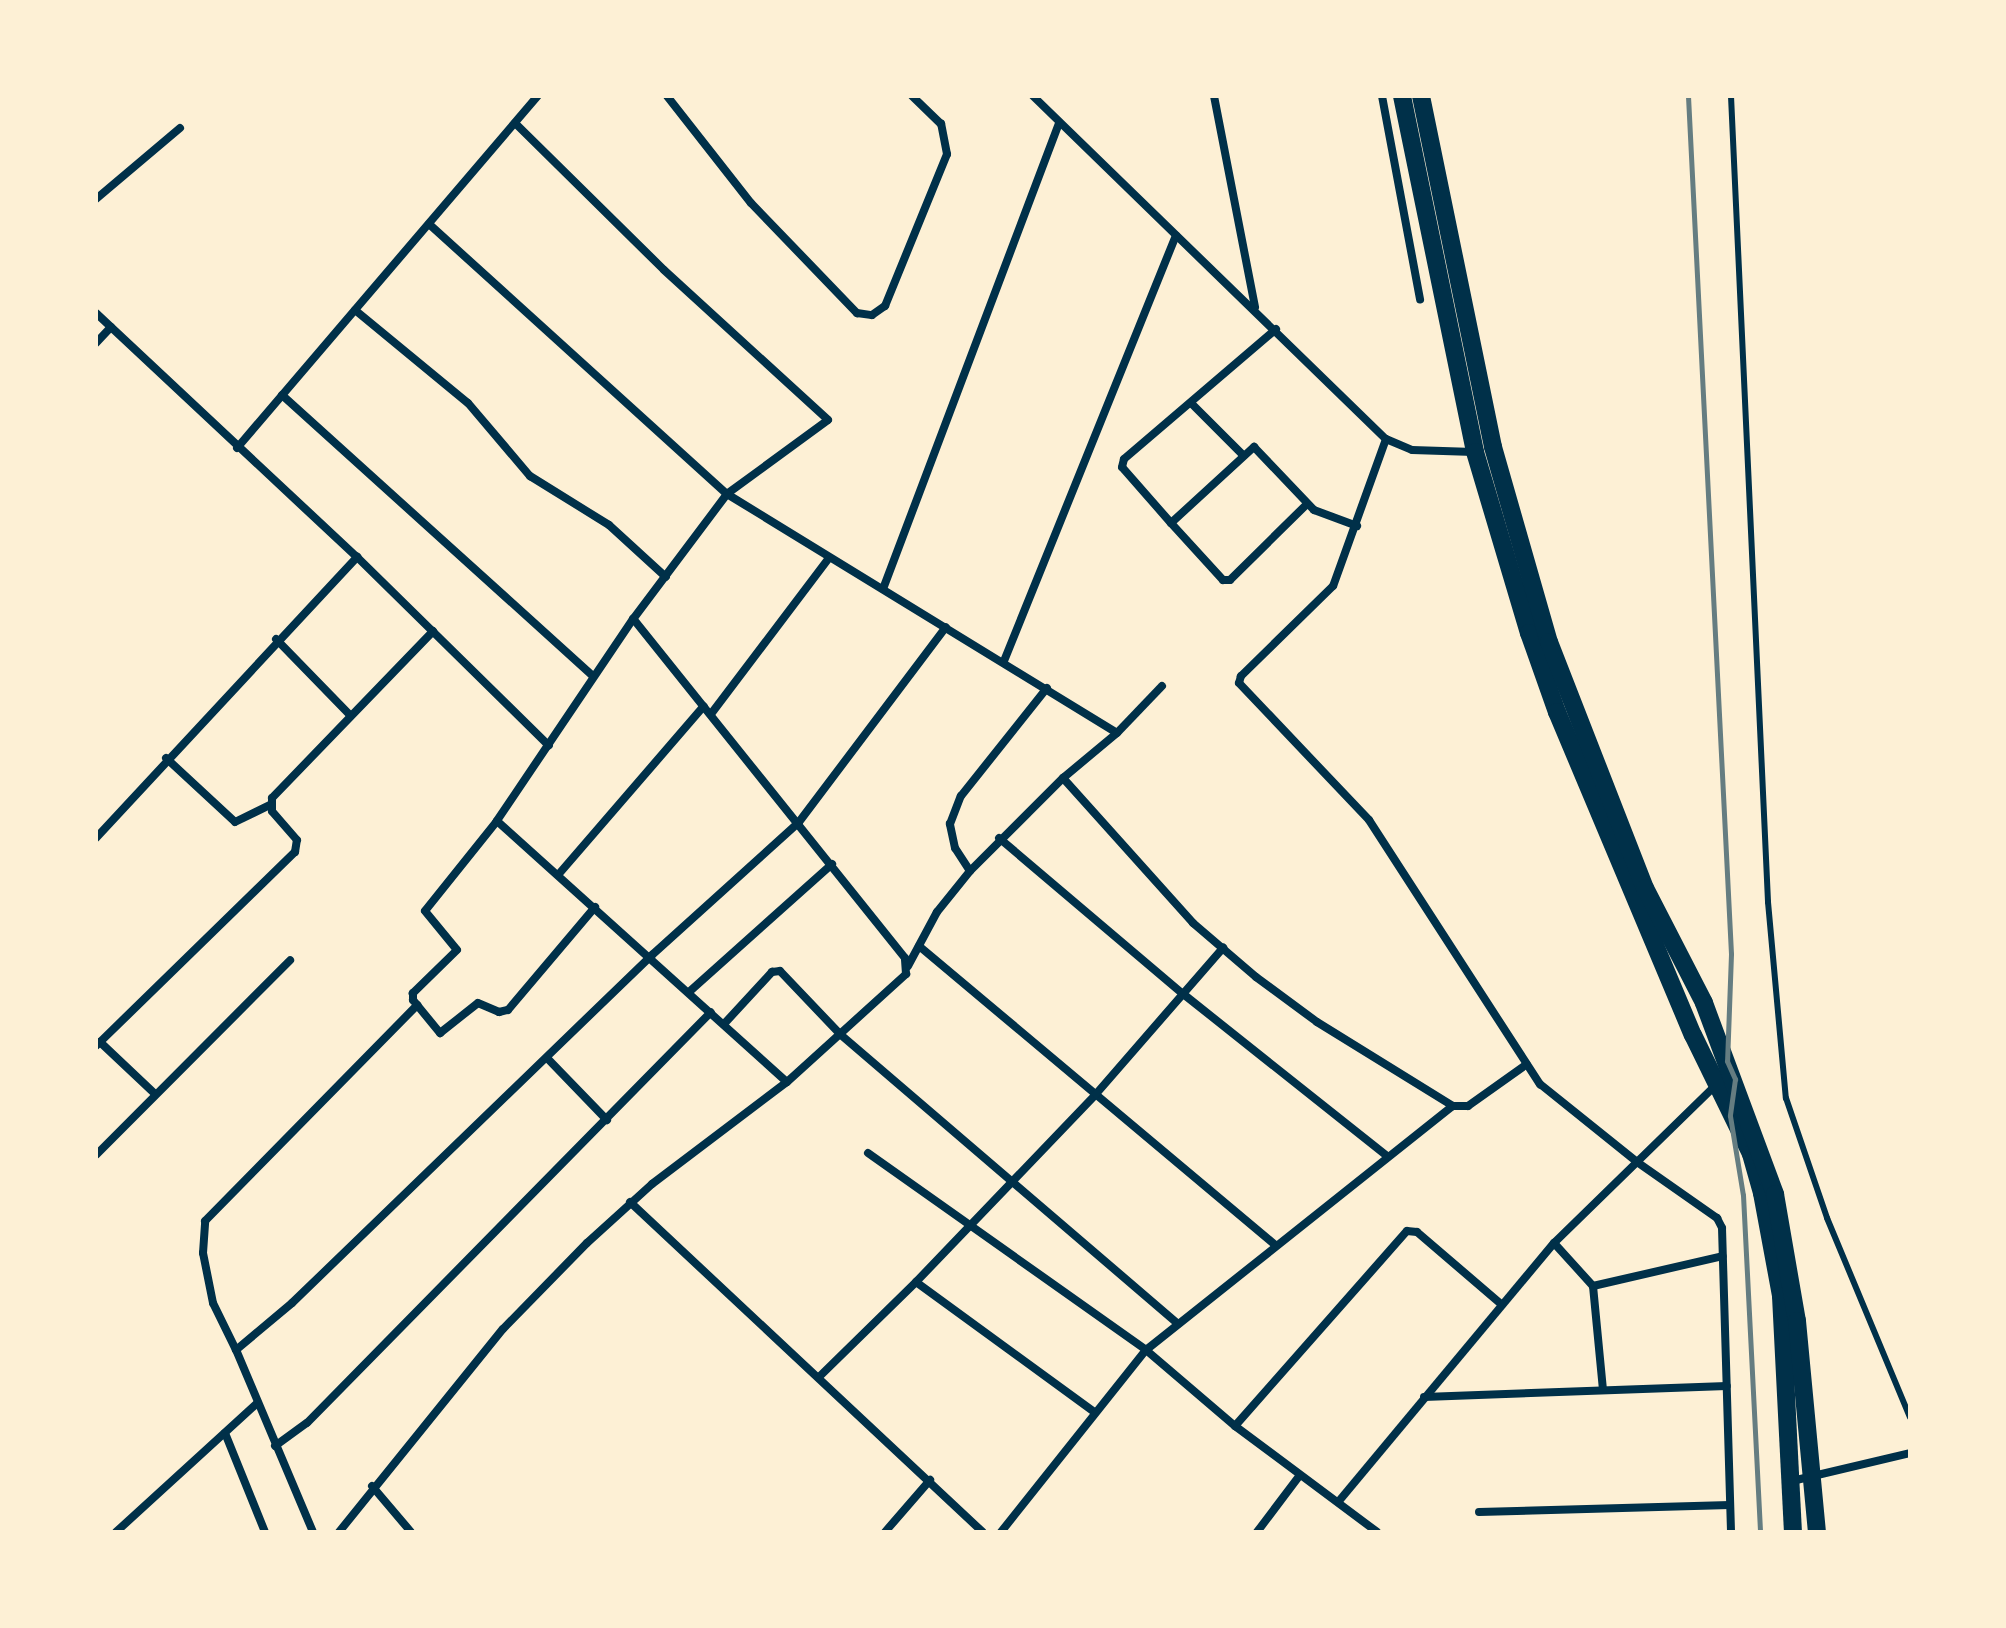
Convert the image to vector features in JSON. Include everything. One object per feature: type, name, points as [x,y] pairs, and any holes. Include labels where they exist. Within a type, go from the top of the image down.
[{"type":"highway","points":[[1402,96],[1475,452],[1557,712],[1715,1086],[1751,1154],[1776,1254],[1793,1532]]},
{"type":"highway","points":[[1421,96],[1493,447],[1544,630],[1645,888],[1704,1003],[1730,1070],[1785,1236],[1817,1532]]},
{"type":"street","points":[[237,448],[538,96]]},
{"type":"street","points":[[667,96],[741,193],[864,315],[885,306],[947,154],[941,124],[912,96]]},
{"type":"street","points":[[1033,96],[1255,308],[1386,439],[1412,450],[1475,452]]},
{"type":"street","points":[[1214,96],[1255,308]]},
{"type":"street","points":[[1382,96],[1420,299]]},
{"type":"street","points":[[515,123],[664,270],[828,420],[727,494],[633,619],[497,821],[425,911],[457,950],[413,993],[417,1005],[440,1033],[478,1003],[499,1012],[508,1010],[595,907]]},
{"type":"street","points":[[883,589],[1059,123]]},
{"type":"street","points":[[96,199],[180,128]]},
{"type":"street","points":[[429,224],[727,494],[1117,733]]},
{"type":"street","points":[[1004,661],[1176,235]]},
{"type":"street","points":[[355,310],[468,403],[530,476],[609,525],[666,577]]},
{"type":"street","points":[[96,313],[357,557],[549,746]]},
{"type":"street","points":[[96,343],[111,327]]},
{"type":"street","points":[[1276,329],[1122,465],[1223,580],[1230,580],[1307,504]]},
{"type":"street","points":[[282,395],[593,676]]},
{"type":"street","points":[[1191,403],[1243,455]]},
{"type":"street","points":[[1386,439],[1333,586],[1239,683],[1369,820],[1527,1064],[1550,1093],[1637,1162],[1717,1218],[1723,1256],[1731,1532]]},
{"type":"street","points":[[1171,523],[1243,455],[1256,448],[1307,504],[1323,516],[1357,526]]},
{"type":"street","points":[[96,838],[276,639],[357,557]]},
{"type":"street","points":[[711,714],[829,558]]},
{"type":"street","points":[[633,619],[799,822],[908,966]]},
{"type":"street","points":[[236,1350],[548,1059],[652,955],[799,822],[946,627]]},
{"type":"street","points":[[166,758],[235,822],[270,805],[349,714],[433,631]]},
{"type":"street","points":[[276,639],[349,714]]},
{"type":"street","points":[[339,1532],[372,1486],[503,1329],[630,1202],[787,1082],[906,974],[937,912],[999,838],[1117,733],[1162,686]]},
{"type":"street","points":[[970,871],[955,848],[950,824],[961,796],[1047,688]]},
{"type":"street","points":[[558,875],[704,706]]},
{"type":"street","points":[[1063,778],[1154,882],[1223,948],[1317,1022],[1453,1106],[1468,1106],[1527,1064]]},
{"type":"street","points":[[155,1094],[98,1044],[295,852],[297,840],[270,805]]},
{"type":"street","points":[[497,821],[652,955],[787,1082]]},
{"type":"street","points":[[999,838],[1182,993],[1388,1157]]},
{"type":"street","points":[[689,992],[832,864]]},
{"type":"street","points":[[919,946],[1276,1246]]},
{"type":"street","points":[[819,1377],[916,1282],[968,1225],[1012,1185],[1223,948]]},
{"type":"street","points":[[96,1155],[290,960]]},
{"type":"street","points":[[724,1024],[775,970],[841,1035],[1012,1185],[1178,1324]]},
{"type":"street","points":[[313,1532],[213,1303],[203,1253],[205,1221],[417,1005]]},
{"type":"street","points":[[275,1446],[307,1423],[711,1012]]},
{"type":"street","points":[[548,1059],[607,1120]]},
{"type":"street","points":[[1339,1501],[1554,1243],[1730,1070]]},
{"type":"street","points":[[1001,1532],[1093,1411],[1146,1350],[1453,1106]]},
{"type":"street","points":[[868,1153],[1146,1350],[1235,1426],[1377,1532]]},
{"type":"street","points":[[630,1202],[983,1532]]},
{"type":"street","points":[[1235,1426],[1407,1231],[1417,1232],[1501,1304]]},
{"type":"street","points":[[1554,1243],[1593,1286],[1603,1390]]},
{"type":"street","points":[[1593,1286],[1723,1256]]},
{"type":"street","points":[[916,1282],[1093,1411]]},
{"type":"street","points":[[1424,1397],[1727,1386]]},
{"type":"street","points":[[116,1532],[256,1404]]},
{"type":"street","points":[[225,1433],[265,1532]]},
{"type":"street","points":[[1792,1481],[1910,1453]]},
{"type":"street","points":[[1257,1532],[1300,1475]]},
{"type":"street","points":[[885,1532],[930,1480]]},
{"type":"street","points":[[372,1486],[411,1532]]},
{"type":"street","points":[[1479,1512],[1730,1505]]},
{"type":"lane","points":[[1731,96],[1768,902],[1786,1098],[1827,1218],[1910,1417]]},
{"type":"railway","points":[[1688,96],[1731,954],[1727,1061],[1735,1079],[1730,1116],[1743,1195],[1760,1532]]}]
